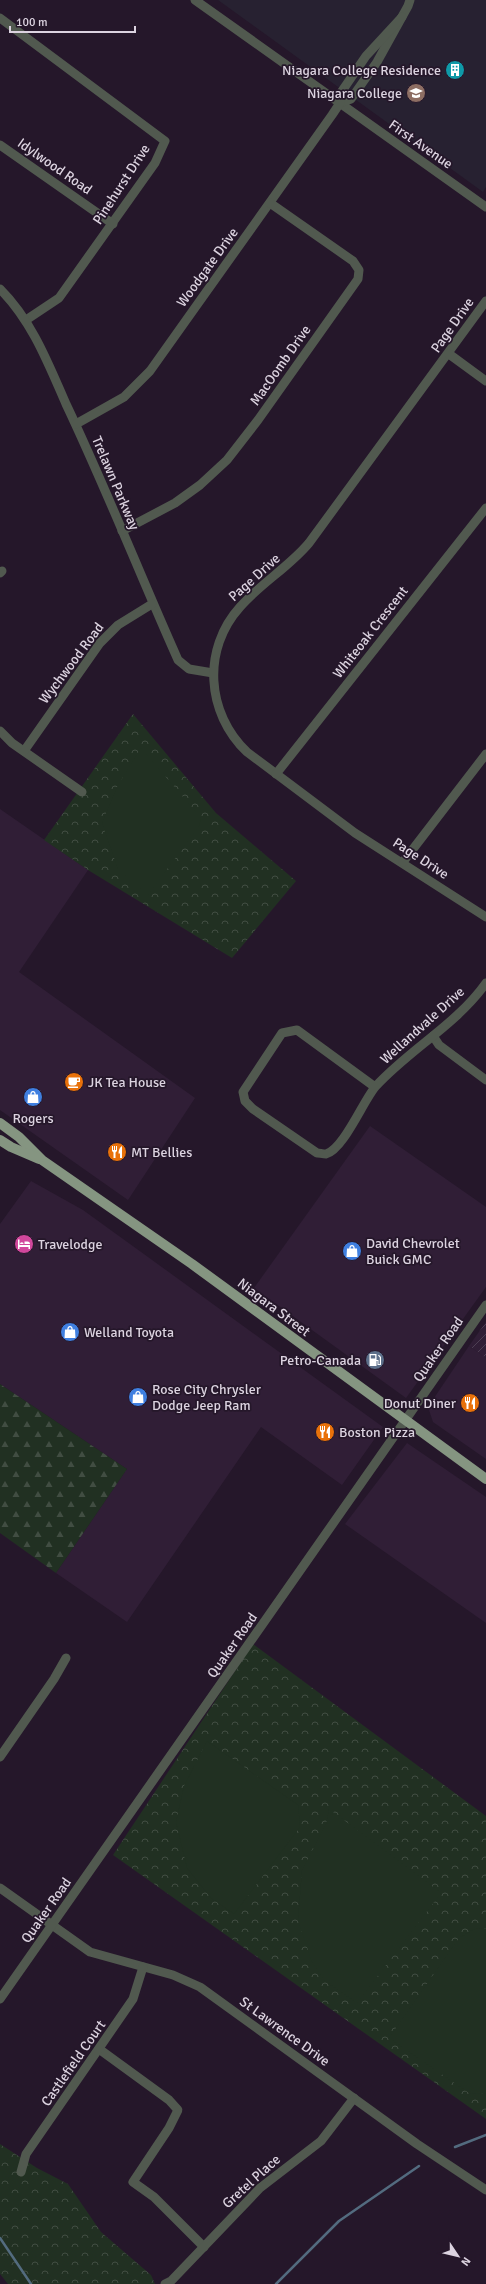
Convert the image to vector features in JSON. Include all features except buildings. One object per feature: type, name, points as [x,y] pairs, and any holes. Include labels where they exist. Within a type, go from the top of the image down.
[{"type":"main road","name":"Niagara Street","points":[[0,1123],[20,1137],[42,1160],[192,1264],[486,1479]]},
{"type":"main road","name":"Niagara Street","points":[[0,1140],[11,1147],[42,1160]]},
{"type":"street","name":"First Avenue","points":[[195,0],[486,207]]},
{"type":"street","points":[[340,103],[351,99],[377,62],[410,0]]},
{"type":"street","name":"Pinehurst Drive","points":[[0,18],[165,141],[155,163],[59,298],[26,320]]},
{"type":"street","name":"Woodgate Drive","points":[[76,424],[124,397],[142,380],[270,203],[340,103]]},
{"type":"street","name":"Idylwood Road","points":[[0,145],[113,224]]},
{"type":"street","name":"MacOomb Drive","points":[[122,531],[158,514],[207,479],[227,460],[243,441],[358,278],[359,270],[353,261],[270,203]]},
{"type":"street","name":"Trelawn Parkway","points":[[0,289],[26,320],[76,424],[152,604],[178,660],[185,667],[194,671],[213,672]]},
{"type":"street","name":"Page Drive","points":[[486,301],[449,354],[305,548],[246,600],[234,613],[220,639],[213,672],[216,701],[229,731],[246,752],[355,833],[403,862],[486,917]]},
{"type":"street","points":[[449,354],[486,380]]},
{"type":"street","name":"Whiteoak Crescent","points":[[276,774],[486,508]]},
{"type":"street","name":"Wychwood Road","points":[[24,751],[108,635],[125,619],[152,604]]},
{"type":"street","points":[[0,731],[24,751],[82,792]]},
{"type":"street","points":[[403,862],[486,754]]},
{"type":"street","name":"Wellandvale Drive","points":[[375,1087],[297,1030],[282,1033],[243,1092],[245,1101],[253,1109],[317,1153],[326,1154],[340,1142],[365,1106],[375,1087],[466,1007],[486,983]]},
{"type":"street","points":[[433,1036],[439,1045],[486,1080]]},
{"type":"street","name":"Quaker Road","points":[[0,2000],[486,1305]]},
{"type":"street","points":[[0,1757],[54,1679],[66,1658]]},
{"type":"street","name":"St Lawrence Drive","points":[[0,1888],[90,1952],[173,1975],[200,1987],[354,2098],[486,2190]]},
{"type":"street","name":"Castlefield Court","points":[[20,2172],[26,2154],[133,1999],[143,1967]]},
{"type":"street","points":[[99,2050],[169,2100],[178,2110],[169,2128],[133,2182],[154,2197],[204,2247]]},
{"type":"street","name":"Gretel Place","points":[[165,2284],[204,2247],[260,2188],[321,2141],[354,2098]]},
{"type":"shaded area","name":"Niagara College","points":[[218,0],[486,0],[486,187],[483,192]]},
{"type":"shaded area","points":[[0,809],[88,870],[19,972],[195,1098],[128,1200],[0,1110]]},
{"type":"shaded area","points":[[370,1126],[486,1207],[486,1287],[406,1398],[254,1288]]},
{"type":"shaded area","points":[[31,1181],[83,1210],[383,1427],[342,1485],[261,1427],[127,1622],[56,1573],[127,1469],[0,1384],[0,1224]]},
{"type":"shaded area","points":[[486,1322],[486,1358],[469,1346]]},
{"type":"shaded area","points":[[469,1346],[486,1358],[486,1459],[433,1422],[428,1407]]},
{"type":"shaded area","points":[[407,1443],[486,1497],[486,1623],[345,1524]]},
{"type":"green space","points":[[133,714],[216,813],[296,881],[232,958],[88,870],[44,840]]},
{"type":"green space","points":[[141,748],[201,818],[199,826],[148,895],[118,869],[102,823],[118,785]]},
{"type":"green space","points":[[0,1384],[127,1469],[56,1573],[0,1533]]},
{"type":"green space","points":[[253,1644],[486,1816],[486,2119],[113,1855]]},
{"type":"green space","points":[[207,1741],[298,1805],[300,1827],[234,1914],[211,1898],[187,1868],[176,1822],[184,1786]]},
{"type":"green space","points":[[329,1809],[441,1893],[357,2003],[325,1981],[312,1962],[298,1920],[302,1870],[326,1824]]},
{"type":"green space","points":[[476,1928],[486,1929],[486,2094],[469,2093],[389,2038],[459,1938]]},
{"type":"green space","points":[[0,2144],[37,2168],[68,2184],[101,2232],[151,2275],[155,2284],[8,2284],[0,2274]]},
{"type":"waterway","points":[[455,2147],[486,2135]]},
{"type":"waterway","points":[[276,2284],[339,2221],[419,2166]]},
{"type":"waterway","points":[[0,2238],[31,2284]]},
{"type":"place","name":"Niagara College Residence","points":[[455,70]]},
{"type":"place","name":"Niagara College","points":[[416,93]]},
{"type":"place","name":"JK Tea House","points":[[74,1082]]},
{"type":"place","name":"Rogers","points":[[33,1097]]},
{"type":"place","name":"MT Bellies","points":[[117,1152]]},
{"type":"place","name":"Travelodge","points":[[24,1244]]},
{"type":"place","name":"David Chevrolet Buick GMC","points":[[352,1251]]},
{"type":"place","name":"Welland Toyota","points":[[70,1332]]},
{"type":"place","name":"Petro-Canada","points":[[375,1360]]},
{"type":"place","name":"Rose City Chrysler Dodge Jeep Ram","points":[[138,1397]]},
{"type":"place","name":"Donut Diner","points":[[470,1403]]},
{"type":"place","name":"Boston Pizza","points":[[325,1432]]}]
